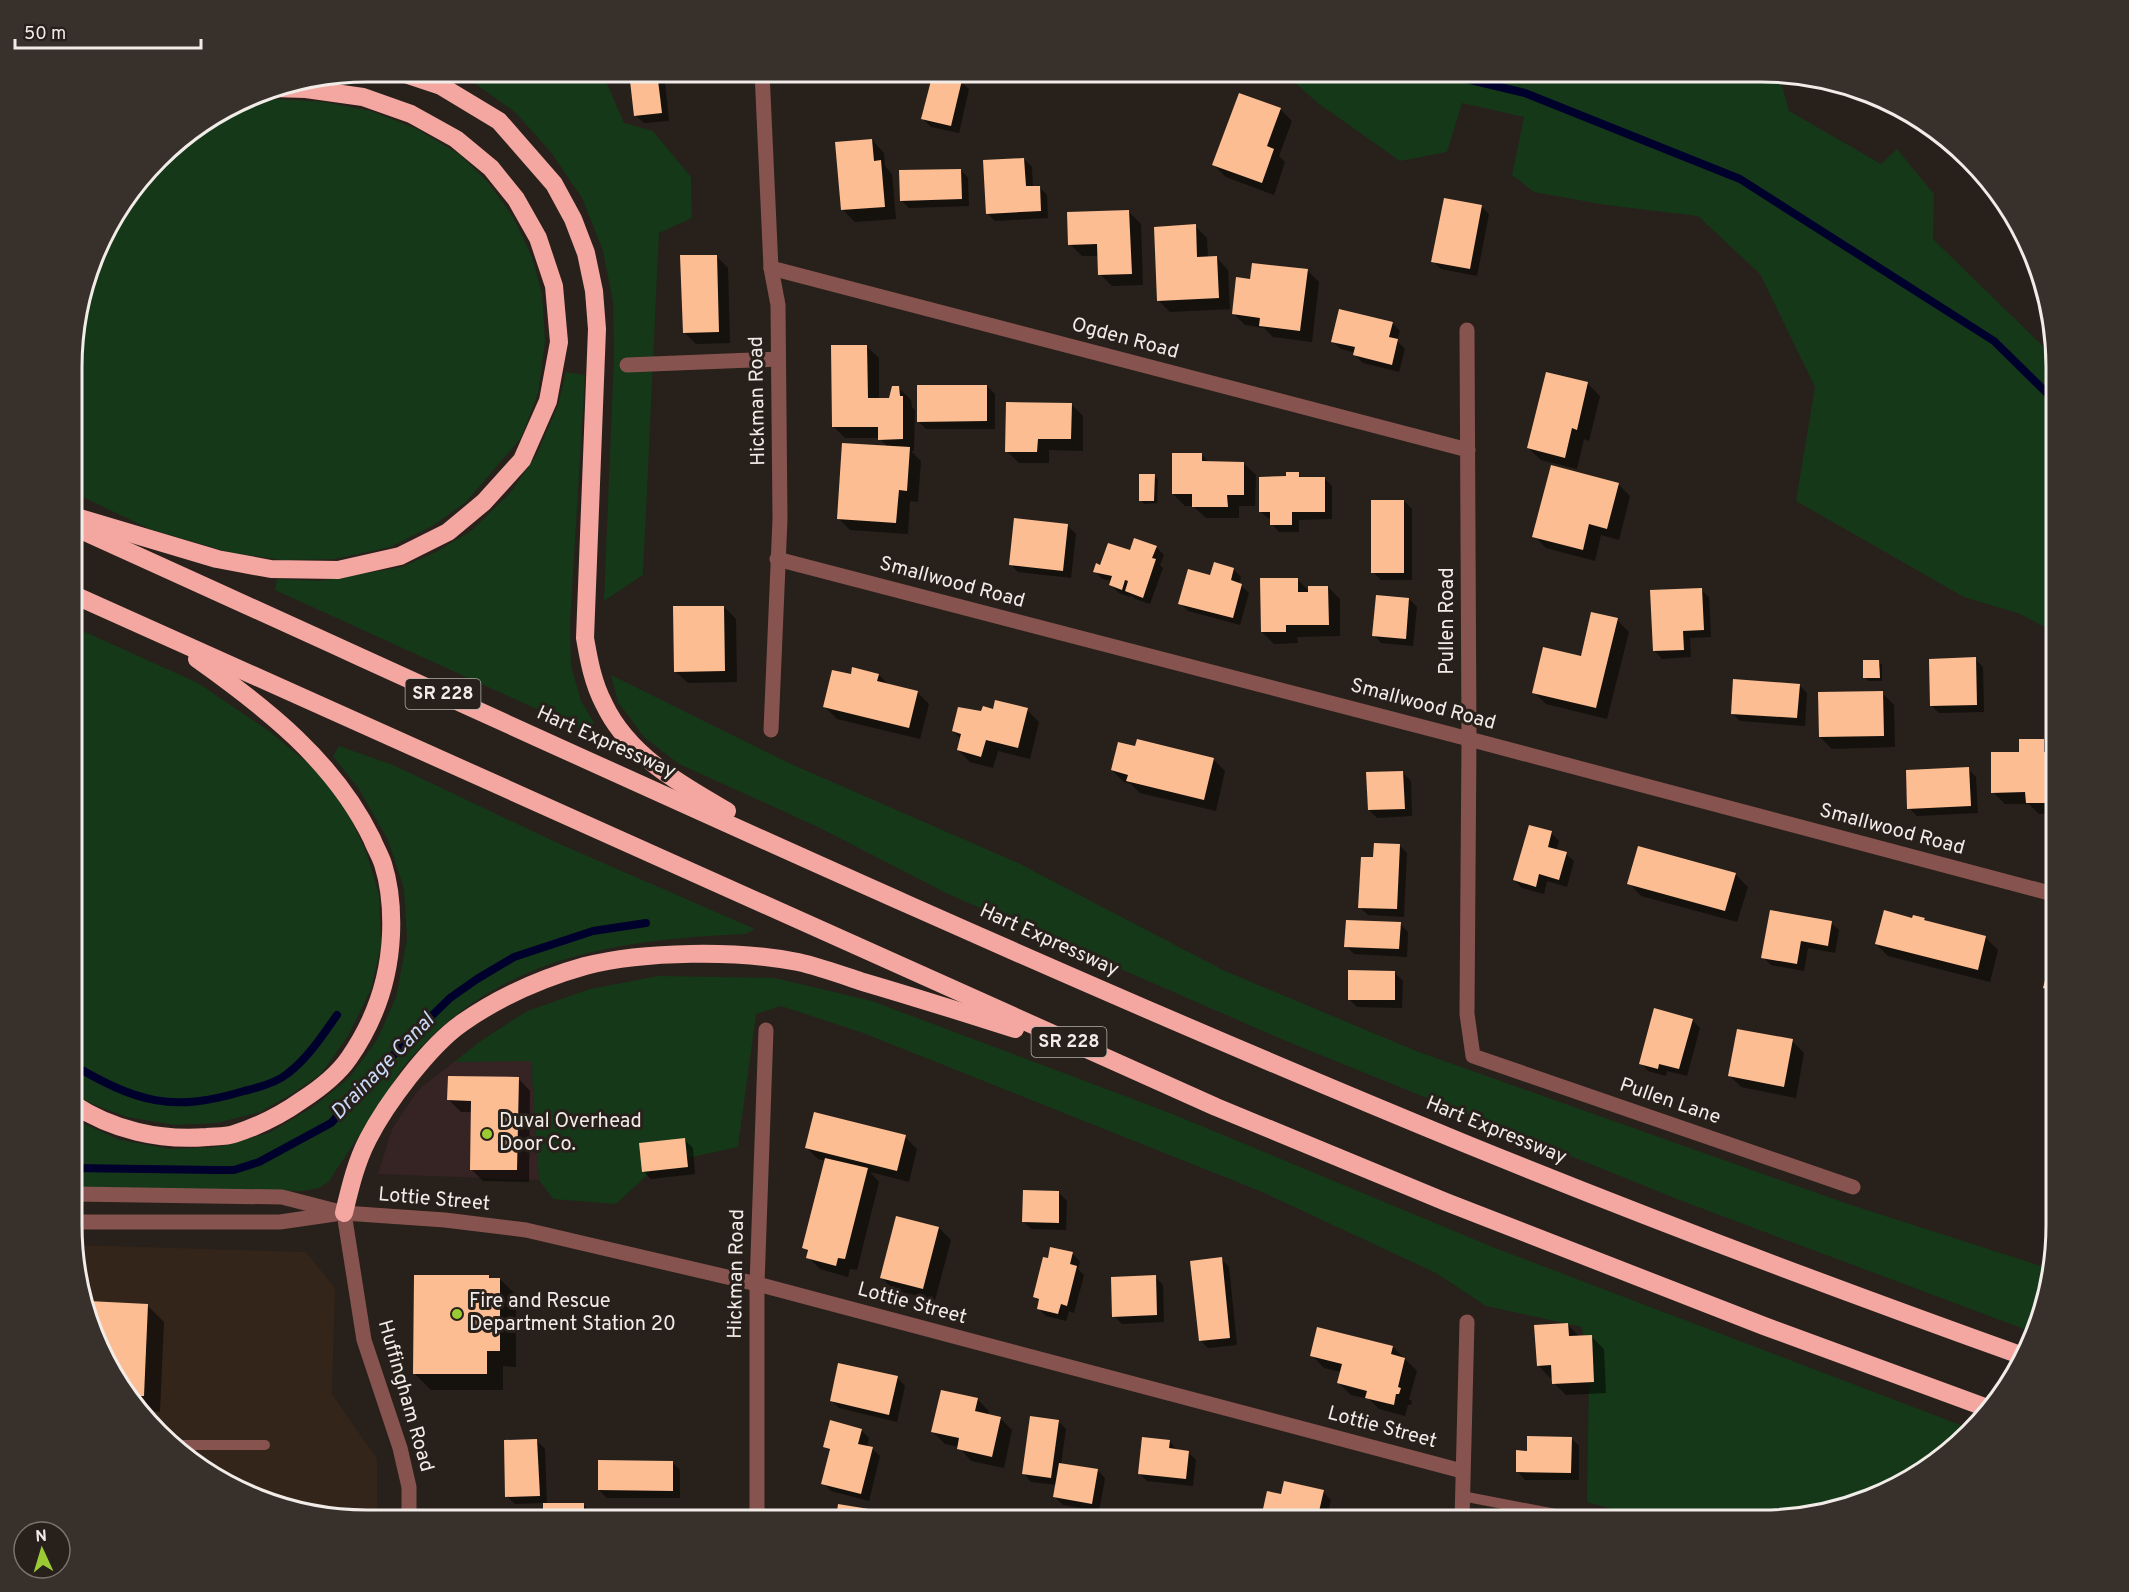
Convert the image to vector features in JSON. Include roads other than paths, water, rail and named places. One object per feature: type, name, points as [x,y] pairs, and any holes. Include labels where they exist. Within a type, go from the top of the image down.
[{"type":"highway","points":[[432,83],[441,86],[499,121],[554,184],[573,219],[586,253],[594,291],[597,329],[585,638],[591,672],[604,705],[623,734],[651,763],[681,784],[812,861]]},
{"type":"highway","points":[[82,519],[217,559],[271,569],[338,570],[400,556],[448,532],[484,502],[522,460],[548,400],[559,342],[554,286],[538,238],[516,198],[491,168],[456,139],[411,114],[363,97],[310,89]]},
{"type":"highway","name":"Hart Expressway","points":[[82,530],[812,861],[1266,1061],[1470,1146],[1756,1258],[2015,1353]]},
{"type":"highway","name":"SR 228","points":[[82,599],[1216,1107],[1446,1202],[1764,1326],[1981,1406]]},
{"type":"highway","points":[[82,1110],[89,1115],[138,1133],[186,1139],[231,1135],[277,1117],[316,1091],[348,1060],[375,1013],[390,961],[392,914],[383,864],[360,814],[333,777],[298,738],[249,696],[164,635]]},
{"type":"highway","points":[[344,1213],[353,1175],[368,1139],[405,1082],[430,1052],[460,1024],[496,1002],[536,983],[586,966],[631,958],[685,954],[735,955],[798,962],[1097,1054]]},
{"type":"street","name":"Hickman Road","points":[[763,83],[771,268],[778,305],[780,519],[771,730]]},
{"type":"street","name":"Ogden Road","points":[[771,268],[1468,450]]},
{"type":"street","name":"Pullen Road","points":[[1467,330],[1469,738],[1467,1014],[1473,1056]]},
{"type":"street","points":[[627,365],[778,359]]},
{"type":"street","name":"Smallwood Road","points":[[777,559],[1469,738],[2046,892]]},
{"type":"street","name":"Hickman Road","points":[[757,1510],[757,1284],[766,1030]]},
{"type":"street","name":"Pullen Lane","points":[[1473,1056],[1853,1187]]},
{"type":"street","name":"Lottie Street","points":[[82,1194],[282,1197],[344,1213],[445,1220],[526,1230],[757,1284],[1462,1471]]},
{"type":"street","name":"Lottie Street","points":[[82,1222],[280,1222],[344,1213]]},
{"type":"street","name":"Huffingham Road","points":[[344,1213],[364,1340],[399,1449],[409,1487],[409,1510]]},
{"type":"street","points":[[1462,1510],[1467,1322]]},
{"type":"lane","points":[[187,1445],[265,1445]]},
{"type":"lane","points":[[1462,1496],[1535,1510]]},
{"type":"waterway","points":[[1483,83],[1525,93],[1740,179],[1994,341],[2046,392]]},
{"type":"waterway","name":"Drainage Canal","points":[[82,1168],[234,1170],[259,1162],[331,1123],[409,1038],[450,998],[477,979],[514,957],[593,931],[646,923]]},
{"type":"waterway","points":[[82,1070],[116,1088],[155,1100],[175,1102],[218,1098],[260,1087],[283,1077],[308,1054],[337,1015]]},
{"type":"place","name":"Duval Overhead Door Co.","points":[[487,1134]]},
{"type":"place","name":"Fire and Rescue Department Station 20","points":[[457,1314]]}]
